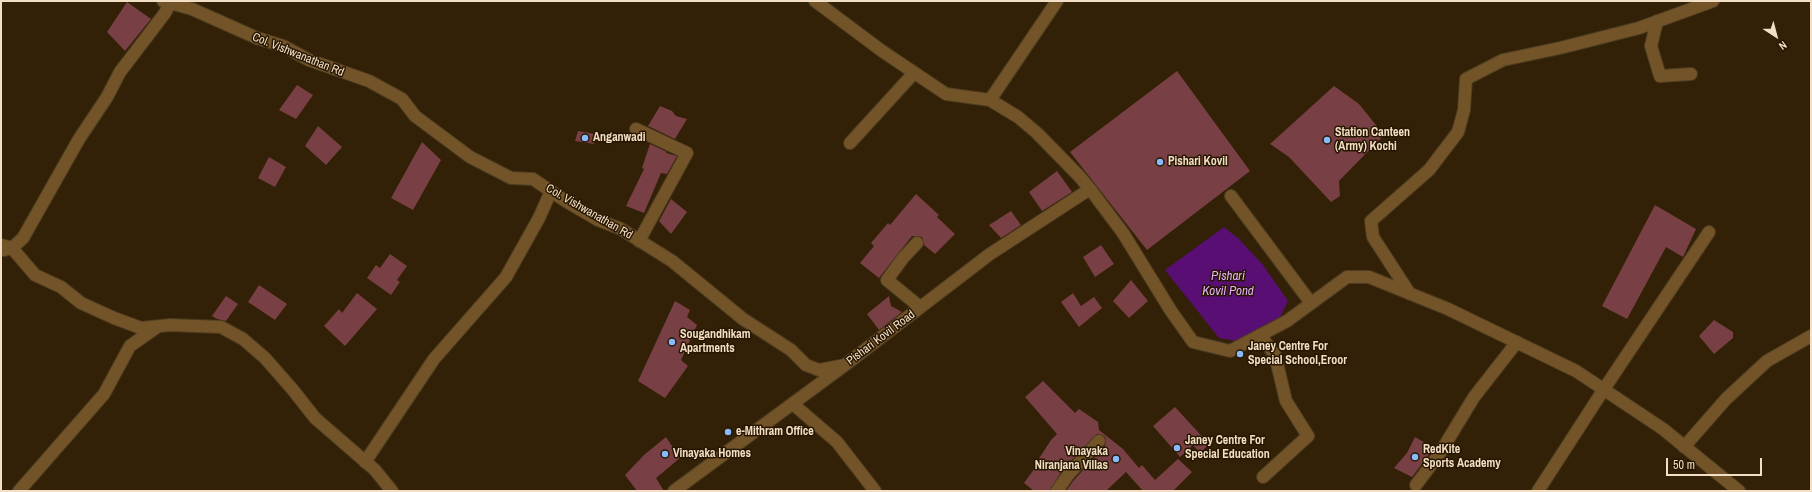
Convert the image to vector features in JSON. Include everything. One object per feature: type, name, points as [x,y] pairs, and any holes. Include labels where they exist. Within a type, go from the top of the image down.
[{"type":"street","points":[[815,1],[914,73],[946,94],[990,100],[1018,117],[1037,133],[1079,176],[1123,233],[1171,311],[1193,342],[1230,350],[1287,321],[1347,277],[1369,277],[1448,309],[1576,371],[1663,429],[1738,491]]},
{"type":"street","points":[[990,100],[1057,1]]},
{"type":"street","points":[[1410,294],[1373,237],[1371,221],[1428,170],[1458,132],[1464,110],[1466,80],[1503,60],[1560,48],[1639,28],[1713,1]]},
{"type":"street","points":[[168,2],[165,13],[120,72],[107,97],[75,146],[23,238],[5,248],[35,275],[61,287],[81,303],[114,318],[141,328],[170,325],[221,327],[243,339],[265,358],[315,418],[375,470],[392,491]]},
{"type":"street","name":"Col. Vishwanathan Rd","points":[[168,2],[192,9],[236,30],[283,46],[309,60],[369,81],[402,99],[415,116],[470,157],[511,178],[533,179],[598,220],[621,229],[672,261],[696,279],[743,319],[791,350],[806,365],[819,370],[845,365]]},
{"type":"street","points":[[1657,21],[1651,46],[1660,76],[1691,74]]},
{"type":"street","points":[[850,143],[914,73]]},
{"type":"street","points":[[636,129],[687,153],[639,241]]},
{"type":"street","name":"Pishari Kovil Road","points":[[674,491],[845,365],[990,254],[1090,189]]},
{"type":"street","points":[[365,462],[434,359],[506,277],[540,218],[551,191]]},
{"type":"street","points":[[1232,196],[1311,303]]},
{"type":"street","points":[[1538,491],[1709,232]]},
{"type":"street","points":[[917,243],[903,258],[887,280],[920,307]]},
{"type":"street","points":[[19,491],[104,394],[130,346],[157,327]]},
{"type":"street","points":[[1260,335],[1275,355],[1286,401],[1308,436],[1263,477]]},
{"type":"street","points":[[1684,447],[1726,398],[1767,361],[1811,336]]},
{"type":"street","points":[[1416,485],[1440,453],[1474,397],[1517,342]]},
{"type":"street","points":[[793,404],[837,442],[875,491]]},
{"type":"street","points":[[1057,491],[1068,475],[1099,441]]},
{"type":"water","name":"Pishari Kovil Pond","points":[[1224,227],[1239,239],[1263,265],[1288,301],[1280,317],[1236,341],[1219,338],[1165,270]]},
{"type":"building","points":[[127,2],[151,19],[125,51],[107,32]]},
{"type":"building","name":"Pishari Kovil","points":[[1177,71],[1250,171],[1147,250],[1070,152]]},
{"type":"building","points":[[297,85],[313,95],[296,119],[279,110]]},
{"type":"building","name":"Station Canteen (Army) Kochi","points":[[1334,86],[1359,104],[1384,135],[1339,181],[1340,196],[1331,202],[1289,157],[1270,144]]},
{"type":"building","points":[[660,106],[672,111],[676,116],[687,119],[675,139],[648,126]]},
{"type":"building","points":[[318,126],[342,147],[326,165],[305,146]]},
{"type":"building","name":"Anganwadi","points":[[578,131],[595,134],[594,144],[575,141]]},
{"type":"building","points":[[422,142],[441,160],[413,210],[391,198]]},
{"type":"building","points":[[650,144],[667,152],[666,153],[677,156],[667,174],[661,173],[644,213],[626,206],[644,169],[642,168]]},
{"type":"building","points":[[269,157],[286,167],[275,187],[258,178]]},
{"type":"building","points":[[1057,171],[1072,192],[1042,211],[1029,192]]},
{"type":"building","points":[[916,194],[939,215],[937,217],[955,234],[935,254],[924,245],[922,237],[912,236],[879,278],[860,263],[874,246],[871,243],[888,223],[890,225]]},
{"type":"building","points":[[671,199],[687,212],[671,234],[659,221]]},
{"type":"building","points":[[1655,205],[1696,229],[1683,257],[1666,247],[1627,319],[1602,306]]},
{"type":"building","points":[[1011,211],[1021,225],[1001,238],[989,225]]},
{"type":"building","points":[[1101,245],[1114,264],[1095,277],[1083,257]]},
{"type":"building","points":[[390,254],[407,266],[397,280],[400,282],[391,295],[367,278],[376,265],[380,268]]},
{"type":"building","points":[[1131,280],[1148,301],[1129,318],[1113,301]]},
{"type":"building","points":[[259,285],[287,304],[275,320],[248,302]]},
{"type":"building","points":[[357,293],[377,309],[345,346],[324,326],[339,309],[342,313]]},
{"type":"building","points":[[1073,293],[1081,306],[1094,297],[1102,308],[1079,327],[1061,302]]},
{"type":"building","points":[[226,296],[238,304],[226,321],[212,316]]},
{"type":"building","points":[[889,296],[891,306],[902,312],[879,330],[867,314]]},
{"type":"building","name":"Sougandhikam Apartments","points":[[675,301],[690,310],[687,317],[697,325],[681,360],[688,366],[665,398],[638,381]]},
{"type":"building","points":[[1714,320],[1733,332],[1733,338],[1714,354],[1699,336]]},
{"type":"building","points":[[1043,381],[1075,413],[1079,409],[1098,422],[1099,430],[1123,449],[1139,468],[1142,465],[1155,480],[1178,459],[1192,472],[1173,491],[1143,491],[1126,472],[1106,491],[1066,491],[1105,446],[1106,439],[1104,436],[1097,434],[1062,470],[1050,491],[1034,491],[1024,483],[1040,461],[1038,460],[1051,440],[1057,434],[1025,397]]},
{"type":"building","points":[[1175,407],[1209,444],[1200,453],[1193,445],[1180,457],[1153,426]]},
{"type":"building","points":[[666,437],[680,458],[656,478],[664,491],[637,491],[625,475],[644,455]]},
{"type":"building","name":"RedKite Sports Academy","points":[[1415,437],[1434,448],[1412,477],[1394,468],[1407,453]]},
{"type":"place","name":"Anganwadi","points":[[585,138]]},
{"type":"place","name":"Station Canteen (Army) Kochi","points":[[1327,140]]},
{"type":"place","name":"Pishari Kovil","points":[[1160,162]]},
{"type":"place","name":"Sougandhikam Apartments","points":[[672,342]]},
{"type":"place","name":"Janey Centre For Special School,Eroor","points":[[1240,354]]},
{"type":"place","name":"e-Mithram Office","points":[[728,432]]},
{"type":"place","name":"Janey Centre For Special Education","points":[[1177,448]]},
{"type":"place","name":"Vinayaka Homes","points":[[665,454]]},
{"type":"place","name":"RedKite Sports Academy","points":[[1415,457]]},
{"type":"place","name":"Vinayaka Niranjana Villas","points":[[1116,459]]}]
